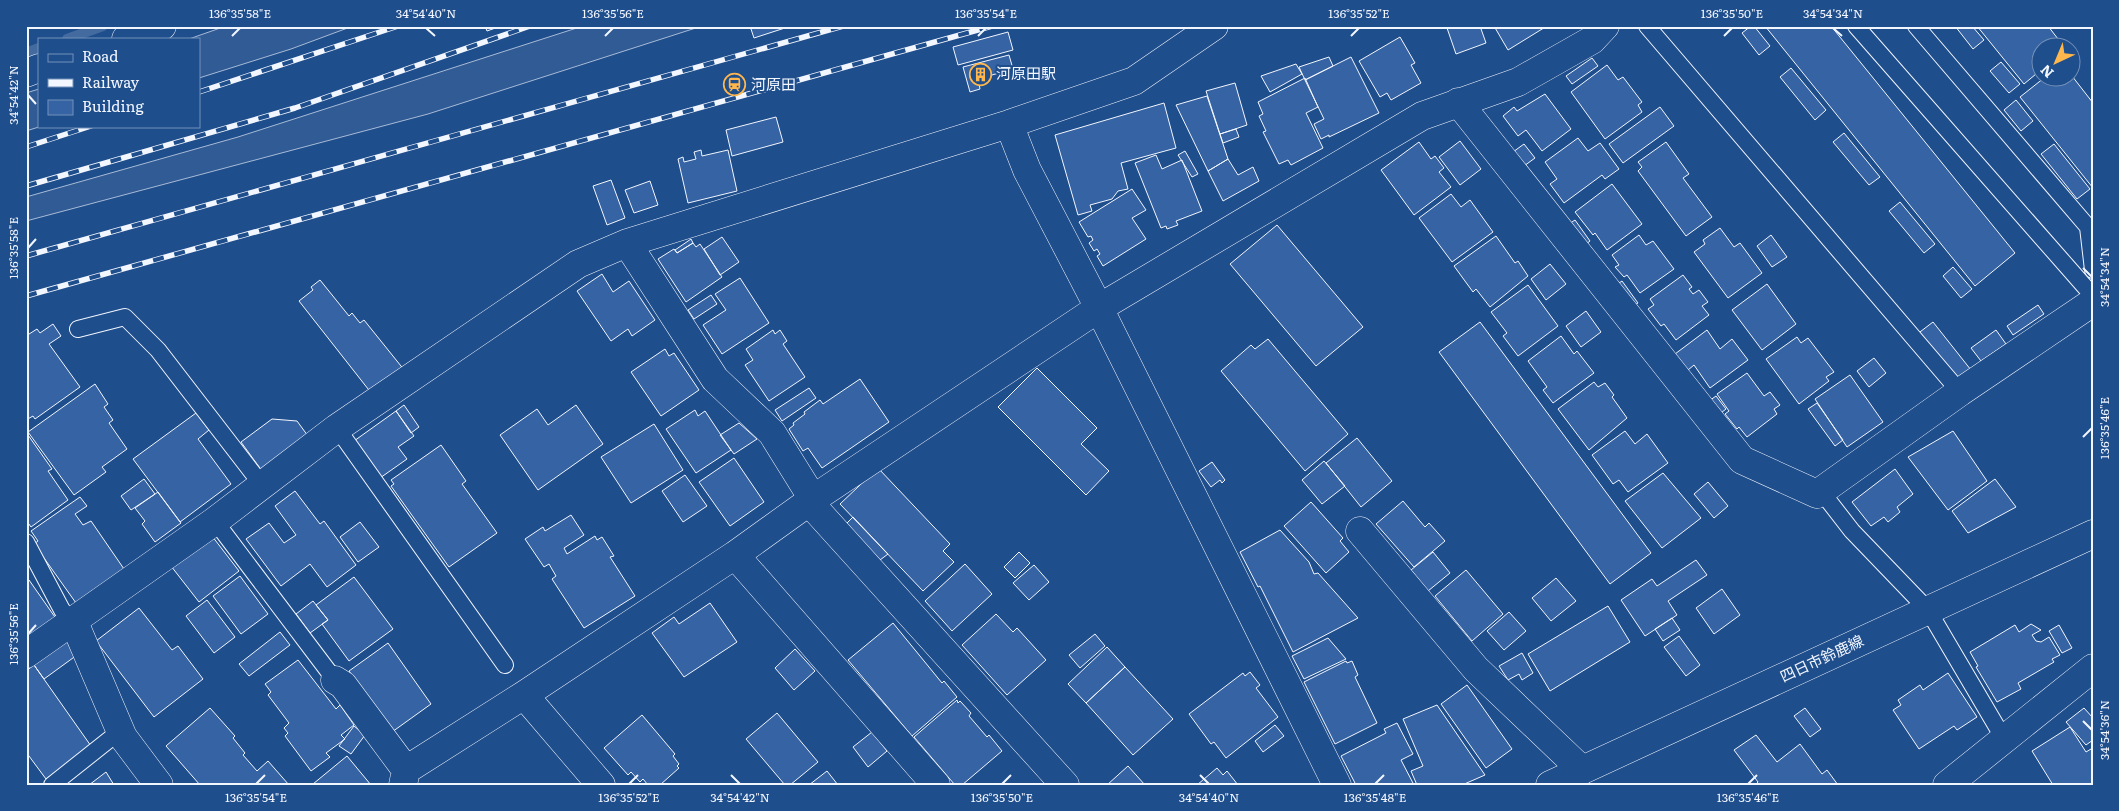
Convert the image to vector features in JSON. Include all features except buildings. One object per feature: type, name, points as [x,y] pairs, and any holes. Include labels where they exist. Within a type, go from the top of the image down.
[{"type":"street","points":[[129,38],[162,26]]},
{"type":"street","points":[[26,654],[215,521],[337,428],[578,264],[627,243],[1009,124],[1134,81],[1214,26]]},
{"type":"street","points":[[335,680],[343,685],[404,777],[735,555],[811,500],[1099,308],[1422,116],[1518,82],[1592,40],[1605,26]]},
{"type":"street","points":[[26,73],[38,68]]},
{"type":"street","points":[[1458,102],[1742,460],[1817,494],[1960,392],[2093,302]]},
{"type":"street","points":[[1009,124],[1027,170],[1099,308],[1337,785]]},
{"type":"street","points":[[627,243],[715,379],[772,433],[811,500],[1065,785]]},
{"type":"street","points":[[1360,531],[1476,669],[1582,770]]},
{"type":"street","name":"四日市鈴鹿線","points":[[1550,785],[2093,534]]},
{"type":"street","points":[[735,555],[936,785]]},
{"type":"street","points":[[74,622],[120,731],[159,785]]},
{"type":"street","points":[[1947,785],[2093,668]]},
{"type":"street","points":[[524,695],[601,785]]},
{"type":"lane","points":[[1647,26],[1960,392]]},
{"type":"lane","points":[[1856,26],[2093,296]]},
{"type":"lane","points":[[1916,26],[2088,227],[2093,270]]},
{"type":"lane","points":[[78,329],[125,317],[158,350],[262,485]]},
{"type":"lane","points":[[337,428],[505,665]]},
{"type":"lane","points":[[1821,491],[1852,531],[1928,610],[2004,739]]},
{"type":"lane","points":[[215,521],[335,680]]},
{"type":"lane","points":[[26,542],[62,610],[74,622]]},
{"type":"lane","points":[[52,785],[120,731]]},
{"type":"shaded area","points":[[226,26],[353,26],[291,49],[200,78],[200,38],[192,38]]},
{"type":"shaded area","points":[[583,26],[702,26],[428,114],[26,221],[26,197],[238,137]]},
{"type":"shaded area","points":[[38,89],[38,127],[26,131],[26,93]]},
{"type":"waterway","points":[[70,38],[103,26]]},
{"type":"waterway","points":[[26,53],[38,48]]},
{"type":"railway","points":[[200,92],[398,26]]},
{"type":"railway","points":[[26,186],[295,108],[530,26]]},
{"type":"railway","points":[[26,256],[843,26]]},
{"type":"railway","points":[[26,296],[992,26]]},
{"type":"railway","points":[[26,147],[85,128]]},
{"type":"place","name":"河原田駅","points":[[980,74]]},
{"type":"place","name":"河原田","points":[[735,85]]}]
